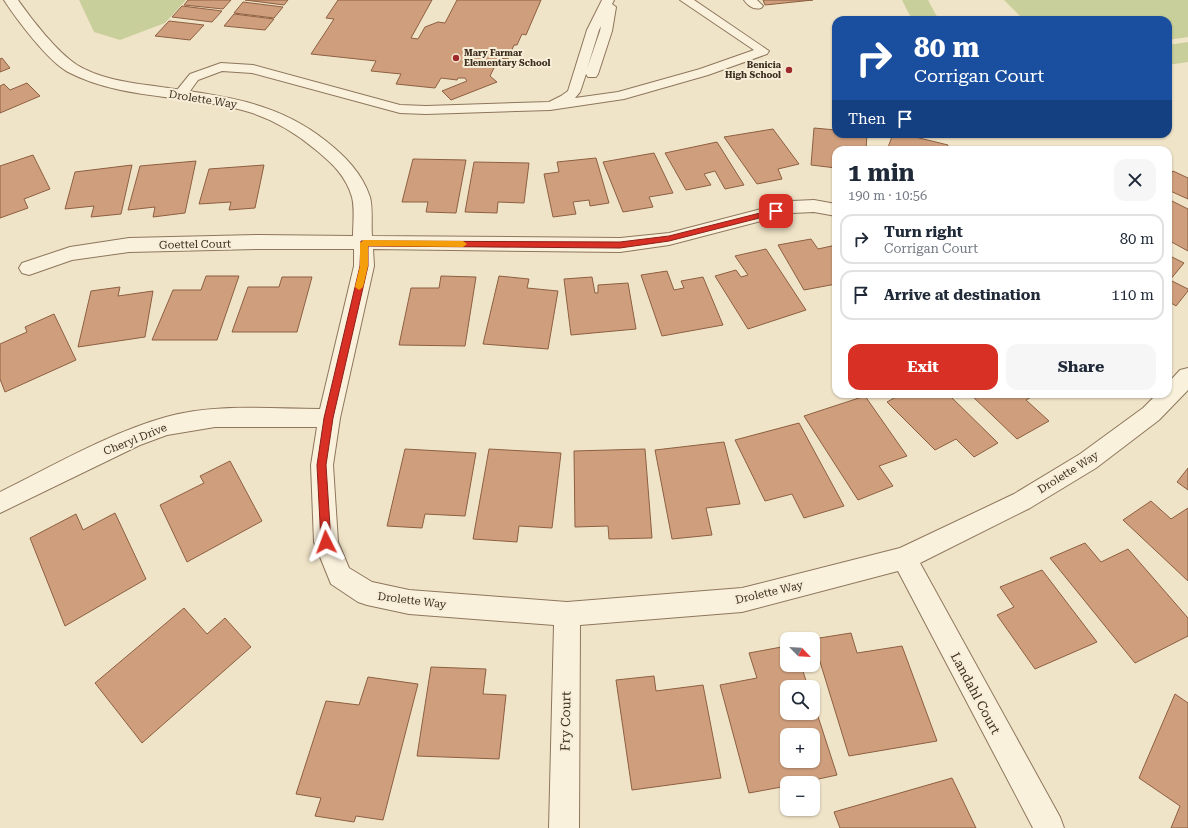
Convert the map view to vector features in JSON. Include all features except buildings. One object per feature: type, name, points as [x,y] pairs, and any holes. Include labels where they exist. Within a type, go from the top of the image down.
[{"type":"street","name":"Drolette Way","points":[[11,0],[22,16],[58,57],[72,68],[125,88],[220,100],[248,106],[289,123],[306,133],[323,145],[338,159],[351,175],[361,198],[364,266],[329,418],[322,465],[326,542],[340,576],[367,593],[409,602],[567,614],[742,600],[904,558],[1022,501],[1088,461],[1151,414],[1167,398]]},
{"type":"street","name":"Goettel Court","points":[[30,268],[70,254],[130,245],[258,242],[620,245],[669,239],[792,207],[814,206],[832,209]]},
{"type":"street","name":"Drolette Way","points":[[1172,392],[1188,376]]},
{"type":"street","name":"Cheryl Drive","points":[[0,503],[132,438],[167,426],[215,418],[329,418]]},
{"type":"street","name":"Landahl Court","points":[[904,558],[1049,828]]},
{"type":"street","name":"Fry Court","points":[[564,828],[567,614]]},
{"type":"lane","points":[[550,106],[569,98],[574,92],[593,30],[608,0]]},
{"type":"lane","points":[[583,101],[606,31],[612,0]]},
{"type":"lane","points":[[180,95],[194,77],[221,67],[253,69],[400,109],[426,110],[550,106],[619,96],[704,72],[763,52],[686,0]]},
{"type":"green space","points":[[79,0],[186,0],[165,23],[120,40],[94,32]]},
{"type":"green space","points":[[902,0],[928,0],[937,16],[911,16]]},
{"type":"green space","points":[[1004,0],[1188,0],[1188,37],[1172,39],[1172,16],[1020,16]]},
{"type":"green space","points":[[1188,42],[1188,62],[1172,64],[1172,44]]},
{"type":"slow traffic","points":[[359,287],[364,266],[364,243],[463,244]]},
{"type":"place","name":"Mary Farmar Elementary School","points":[[456,58]]},
{"type":"place","name":"Benicia High School","points":[[789,70]]},
{"type":"route","points":[[326,542],[322,465],[329,418],[364,266],[364,243],[620,245],[669,239],[776,211]]}]
